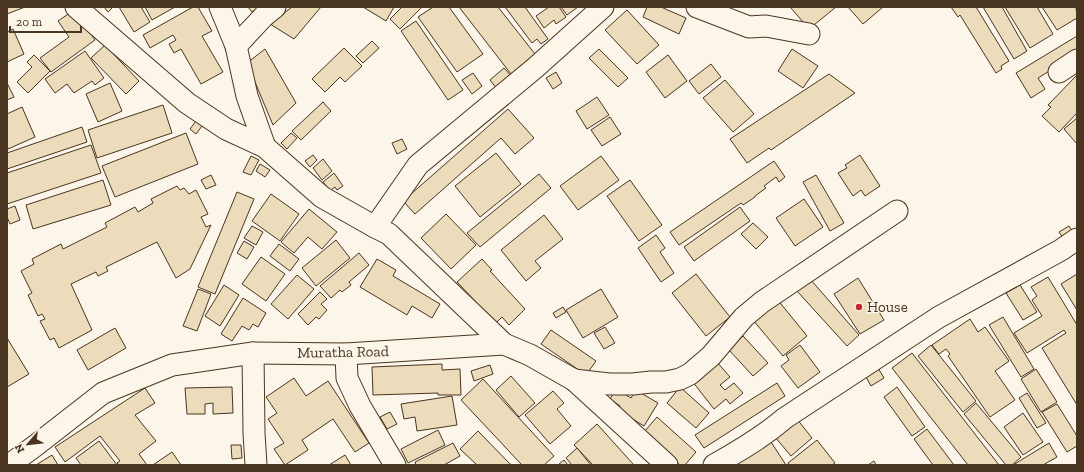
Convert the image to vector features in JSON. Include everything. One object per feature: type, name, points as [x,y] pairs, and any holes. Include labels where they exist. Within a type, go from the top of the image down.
[{"type":"street","points":[[76,7],[187,103],[226,129],[265,147],[322,196],[389,234],[504,344]]},
{"type":"street","points":[[220,7],[236,46],[247,96],[265,147]]},
{"type":"street","points":[[236,46],[264,16],[275,7]]},
{"type":"street","points":[[375,227],[418,165],[536,68],[603,7]]},
{"type":"street","points":[[697,7],[749,27],[766,26],[809,34]]},
{"type":"street","points":[[1059,72],[1077,60]]},
{"type":"street","points":[[574,380],[609,384],[634,384],[666,382],[680,379],[690,374],[711,356],[744,317],[762,302],[896,211]]},
{"type":"street","points":[[714,465],[743,449],[785,418],[939,317],[1061,250],[1077,239]]},
{"type":"street","name":"Muratha Road","points":[[8,465],[103,393],[172,365],[253,353],[346,354],[504,344],[530,355],[574,380],[667,465]]},
{"type":"street","points":[[253,353],[256,465]]},
{"type":"street","points":[[346,354],[347,378],[360,406],[395,465]]},
{"type":"building","points":[[7,7],[25,7],[7,14]]},
{"type":"building","points":[[104,7],[113,7],[108,12]]},
{"type":"building","points":[[119,7],[141,7],[150,22],[134,32]]},
{"type":"building","points":[[145,7],[175,7],[152,20]]},
{"type":"building","points":[[193,7],[198,7],[212,31],[202,36],[223,72],[201,84],[181,49],[174,53],[169,44],[176,40],[173,35],[150,48],[143,35]]},
{"type":"building","points":[[248,7],[260,7],[252,12]]},
{"type":"building","points":[[292,7],[321,7],[294,39],[270,24]]},
{"type":"building","points":[[363,7],[394,7],[386,21]]},
{"type":"building","points":[[402,7],[421,8],[400,29],[390,19]]},
{"type":"building","points":[[433,7],[449,7],[483,54],[457,72],[418,17]]},
{"type":"building","points":[[459,7],[498,7],[535,54],[511,74]]},
{"type":"building","points":[[505,7],[525,7],[548,39],[541,44],[537,39],[532,43]]},
{"type":"building","points":[[549,7],[559,7],[566,17],[556,24],[554,20],[544,28],[536,16]]},
{"type":"building","points":[[561,7],[578,7],[567,15]]},
{"type":"building","points":[[647,7],[661,7],[686,18],[679,34],[643,17]]},
{"type":"building","points":[[836,7],[809,29],[791,8]]},
{"type":"building","points":[[848,7],[883,7],[863,24]]},
{"type":"building","points":[[951,7],[976,7],[1009,61],[1001,66],[1002,69],[996,73],[960,15],[958,17]]},
{"type":"building","points":[[983,7],[1002,7],[1027,51],[1014,59]]},
{"type":"building","points":[[1005,7],[1037,7],[1053,34],[1030,48]]},
{"type":"building","points":[[1042,7],[1076,7],[1077,18],[1057,30]]},
{"type":"building","points":[[74,10],[95,40],[51,72],[40,58],[69,37],[58,21]]},
{"type":"building","points":[[627,10],[659,45],[637,64],[605,30]]},
{"type":"building","points":[[416,21],[463,90],[448,100],[401,31]]},
{"type":"building","points":[[13,29],[24,54],[7,62],[7,32]]},
{"type":"building","points":[[1077,36],[1077,54],[1038,78],[1045,89],[1031,98],[1016,73]]},
{"type":"building","points":[[372,41],[379,48],[363,63],[356,56]]},
{"type":"building","points":[[105,45],[139,81],[126,94],[91,58]]},
{"type":"building","points":[[344,48],[362,66],[345,82],[340,77],[325,92],[312,79]]},
{"type":"building","points":[[265,49],[296,103],[273,125],[247,63]]},
{"type":"building","points":[[599,49],[628,78],[618,87],[589,58]]},
{"type":"building","points":[[792,49],[818,66],[803,88],[778,71]]},
{"type":"building","points":[[85,51],[104,78],[95,85],[92,81],[74,93],[67,84],[55,93],[45,79]]},
{"type":"building","points":[[34,55],[50,71],[28,93],[17,82],[32,67],[27,62]]},
{"type":"building","points":[[668,55],[687,81],[665,98],[646,72]]},
{"type":"building","points":[[711,64],[721,77],[699,94],[689,81]]},
{"type":"building","points":[[504,68],[512,77],[497,89],[490,80]]},
{"type":"building","points":[[556,72],[562,83],[553,89],[546,78]]},
{"type":"building","points":[[473,73],[482,86],[472,94],[462,80]]},
{"type":"building","points":[[829,74],[855,93],[771,150],[769,148],[747,163],[730,139]]},
{"type":"building","points":[[1077,75],[1077,113],[1059,132],[1042,116],[1051,107],[1048,105]]},
{"type":"building","points":[[725,80],[754,114],[733,132],[703,98]]},
{"type":"building","points":[[7,83],[14,97],[7,100]]},
{"type":"building","points":[[110,83],[122,111],[98,122],[86,94]]},
{"type":"building","points":[[597,97],[609,115],[587,129],[576,111]]},
{"type":"building","points":[[323,102],[331,111],[301,140],[292,131]]},
{"type":"building","points":[[163,105],[172,133],[97,158],[88,130]]},
{"type":"building","points":[[22,107],[35,137],[8,149],[7,114]]},
{"type":"building","points":[[508,109],[534,138],[515,154],[501,138],[415,214],[403,201]]},
{"type":"building","points":[[610,117],[621,134],[602,146],[591,130]]},
{"type":"building","points":[[1077,118],[1077,144],[1064,129]]},
{"type":"building","points":[[196,121],[202,126],[196,134],[190,129]]},
{"type":"building","points":[[82,127],[87,142],[7,169],[7,153]]},
{"type":"building","points":[[186,133],[198,164],[115,197],[102,166]]},
{"type":"building","points":[[291,133],[297,138],[287,149],[281,143]]},
{"type":"building","points":[[402,139],[407,149],[397,154],[392,143]]},
{"type":"building","points":[[91,145],[101,173],[7,204],[7,173]]},
{"type":"building","points":[[496,153],[521,184],[480,217],[455,186]]},
{"type":"building","points":[[313,155],[317,160],[310,167],[305,161]]},
{"type":"building","points":[[860,155],[880,186],[865,196],[861,190],[853,196],[838,173],[847,168],[845,165]]},
{"type":"building","points":[[251,156],[259,160],[251,175],[243,172]]},
{"type":"building","points":[[601,156],[619,180],[578,210],[560,186]]},
{"type":"building","points":[[323,159],[332,171],[322,180],[313,168]]},
{"type":"building","points":[[774,161],[785,177],[779,182],[776,177],[764,186],[766,188],[755,197],[743,205],[741,203],[679,245],[670,232]]},
{"type":"building","points":[[260,164],[270,170],[265,177],[256,171]]},
{"type":"building","points":[[334,173],[343,186],[337,190],[335,187],[330,191],[323,182]]},
{"type":"building","points":[[539,174],[551,188],[480,247],[467,233]]},
{"type":"building","points":[[211,175],[216,185],[206,189],[201,180]]},
{"type":"building","points":[[816,175],[844,223],[830,231],[803,182]]},
{"type":"building","points":[[103,180],[111,205],[33,229],[26,205]]},
{"type":"building","points":[[630,180],[662,225],[639,241],[607,196]]},
{"type":"building","points":[[177,186],[180,190],[184,188],[189,194],[196,190],[208,214],[201,217],[206,227],[211,225],[190,269],[176,278],[157,242],[106,267],[108,271],[98,276],[96,272],[71,284],[92,330],[59,348],[54,338],[50,340],[40,321],[45,319],[42,314],[38,316],[28,295],[32,293],[21,271],[34,264],[32,259],[61,244],[63,249],[107,227],[105,223],[135,207],[138,212],[153,203],[151,199]]},
{"type":"building","points":[[237,192],[254,199],[215,294],[198,287]]},
{"type":"building","points":[[271,194],[299,214],[280,241],[252,221]]},
{"type":"building","points":[[804,199],[823,227],[795,246],[776,218]]},
{"type":"building","points":[[15,206],[20,220],[10,224],[7,217],[7,209]]},
{"type":"building","points":[[740,207],[750,221],[694,261],[684,247]]},
{"type":"building","points":[[309,209],[337,232],[322,249],[308,237],[294,253],[281,242]]},
{"type":"building","points":[[446,214],[476,245],[451,269],[421,238]]},
{"type":"building","points":[[544,215],[563,239],[535,261],[541,268],[526,281],[501,250]]},
{"type":"building","points":[[753,223],[768,237],[756,249],[741,234]]},
{"type":"building","points":[[252,226],[263,232],[256,245],[244,238]]},
{"type":"building","points":[[1069,226],[1075,235],[1066,242],[1059,232]]},
{"type":"building","points":[[656,235],[665,248],[660,252],[674,273],[661,282],[638,248]]},
{"type":"building","points":[[336,240],[350,258],[316,286],[302,268]]},
{"type":"building","points":[[244,241],[254,247],[247,259],[237,253]]},
{"type":"building","points":[[279,244],[299,259],[290,271],[270,256]]},
{"type":"building","points":[[359,253],[369,265],[349,282],[351,285],[342,292],[340,290],[331,298],[320,286]]},
{"type":"building","points":[[261,257],[285,274],[266,301],[242,284]]},
{"type":"building","points":[[377,259],[396,270],[393,276],[440,304],[432,318],[412,306],[407,315],[360,287]]},
{"type":"building","points":[[482,259],[492,270],[490,271],[525,309],[509,325],[502,317],[496,323],[457,282]]},
{"type":"building","points":[[696,274],[730,317],[706,336],[672,293]]},
{"type":"building","points":[[1077,274],[1077,310],[1061,284]]},
{"type":"building","points":[[297,275],[314,289],[288,319],[271,304]]},
{"type":"building","points":[[1048,277],[1077,325],[1077,405],[1042,348],[1066,333],[1064,330],[1027,353],[1014,333],[1042,316],[1032,300],[1037,296],[1031,287]]},
{"type":"building","name":"House","points":[[858,278],[884,320],[860,334],[834,294]]},
{"type":"building","points":[[810,279],[859,335],[847,346],[797,291]]},
{"type":"building","points":[[224,285],[239,295],[220,326],[205,316]]},
{"type":"building","points":[[1020,285],[1037,312],[1023,320],[1006,293]]},
{"type":"building","points":[[198,289],[211,294],[197,331],[183,326]]},
{"type":"building","points":[[601,289],[618,317],[583,338],[566,310]]},
{"type":"building","points":[[320,292],[327,299],[321,304],[327,310],[319,319],[316,317],[308,325],[298,314]]},
{"type":"building","points":[[243,298],[266,313],[258,327],[253,324],[249,330],[242,326],[232,341],[221,334]]},
{"type":"building","points":[[777,299],[807,336],[783,356],[753,320]]},
{"type":"building","points":[[563,307],[566,312],[556,318],[553,313]]},
{"type":"building","points":[[1003,317],[1034,369],[1021,377],[989,325]]},
{"type":"building","points":[[970,319],[978,332],[985,327],[1009,361],[995,371],[1015,400],[990,417],[948,356],[950,354],[946,349],[939,354],[932,345]]},
{"type":"building","points":[[605,327],[615,343],[604,349],[594,333]]},
{"type":"building","points":[[115,328],[126,348],[88,370],[77,350]]},
{"type":"building","points":[[551,330],[596,361],[586,375],[541,344]]},
{"type":"building","points":[[743,336],[768,363],[753,376],[729,350]]},
{"type":"building","points":[[7,338],[29,374],[7,387]]},
{"type":"building","points":[[800,345],[820,372],[798,388],[781,366],[789,360],[786,355]]},
{"type":"building","points":[[931,345],[976,401],[963,412],[918,356]]},
{"type":"building","points":[[912,353],[999,465],[968,465],[892,368]]},
{"type":"building","points":[[716,361],[730,377],[720,385],[725,390],[734,383],[743,393],[730,404],[726,399],[714,409],[692,381]]},
{"type":"building","points":[[442,364],[442,370],[460,369],[461,395],[438,395],[438,393],[373,395],[372,367]]},
{"type":"building","points":[[490,365],[493,374],[474,381],[471,371]]},
{"type":"building","points":[[878,368],[884,378],[871,386],[865,375]]},
{"type":"building","points":[[1036,369],[1057,402],[1041,412],[1021,379]]},
{"type":"building","points":[[511,376],[535,403],[519,417],[496,390]]},
{"type":"building","points":[[294,378],[306,396],[328,381],[369,443],[355,452],[333,419],[302,440],[308,450],[285,465],[274,449],[284,443],[268,419],[277,413],[266,397]]},
{"type":"building","points":[[483,379],[554,456],[544,465],[522,465],[461,400]]},
{"type":"building","points":[[777,383],[785,396],[704,448],[695,435]]},
{"type":"building","points":[[232,387],[233,413],[213,414],[213,403],[205,404],[205,414],[187,414],[185,388]]},
{"type":"building","points":[[680,387],[709,413],[696,428],[667,403]]},
{"type":"building","points":[[897,387],[925,427],[912,436],[884,397]]},
{"type":"building","points":[[145,388],[155,403],[135,415],[156,441],[139,454],[147,465],[119,465],[117,463],[120,461],[100,436],[65,462],[55,447]]},
{"type":"building","points":[[616,389],[631,398],[636,390],[658,403],[644,426],[618,410],[620,406],[610,399]]},
{"type":"building","points":[[553,391],[564,403],[557,409],[571,426],[550,444],[525,415]]},
{"type":"building","points":[[1027,393],[1046,423],[1037,428],[1019,398]]},
{"type":"building","points":[[452,396],[457,425],[417,431],[415,417],[404,419],[401,404]]},
{"type":"building","points":[[976,403],[1021,457],[1012,465],[1006,465],[964,414]]},
{"type":"building","points":[[1057,404],[1077,436],[1077,446],[1067,452],[1042,412]]},
{"type":"building","points":[[390,412],[397,424],[387,429],[380,417]]},
{"type":"building","points":[[1023,413],[1043,442],[1023,455],[1004,427]]},
{"type":"building","points":[[657,417],[696,452],[685,465],[680,465],[644,432]]},
{"type":"building","points":[[797,419],[812,438],[791,456],[775,437]]},
{"type":"building","points":[[597,424],[634,465],[593,465],[574,445]]},
{"type":"building","points":[[927,429],[954,465],[933,465],[914,439]]},
{"type":"building","points":[[438,430],[445,445],[408,463],[401,449]]},
{"type":"building","points":[[478,431],[511,465],[477,465],[460,449]]},
{"type":"building","points":[[817,440],[835,463],[832,465],[789,465],[788,463]]},
{"type":"building","points":[[99,441],[117,465],[81,465],[76,458]]},
{"type":"building","points":[[771,442],[786,465],[735,465]]},
{"type":"building","points":[[453,443],[460,456],[444,465],[416,465],[415,462]]},
{"type":"building","points":[[1049,443],[1057,457],[1043,465],[1013,465]]},
{"type":"building","points":[[231,445],[241,445],[242,458],[232,459]]},
{"type":"building","points":[[577,448],[591,465],[572,465],[566,458]]},
{"type":"building","points":[[172,452],[181,465],[153,465]]},
{"type":"building","points":[[52,455],[58,465],[36,465]]},
{"type":"building","points":[[345,455],[351,465],[329,465]]},
{"type":"building","points":[[564,460],[568,465],[558,465]]},
{"type":"building","points":[[874,461],[876,465],[868,465]]},
{"type":"place","name":"House","points":[[859,307]]}]
